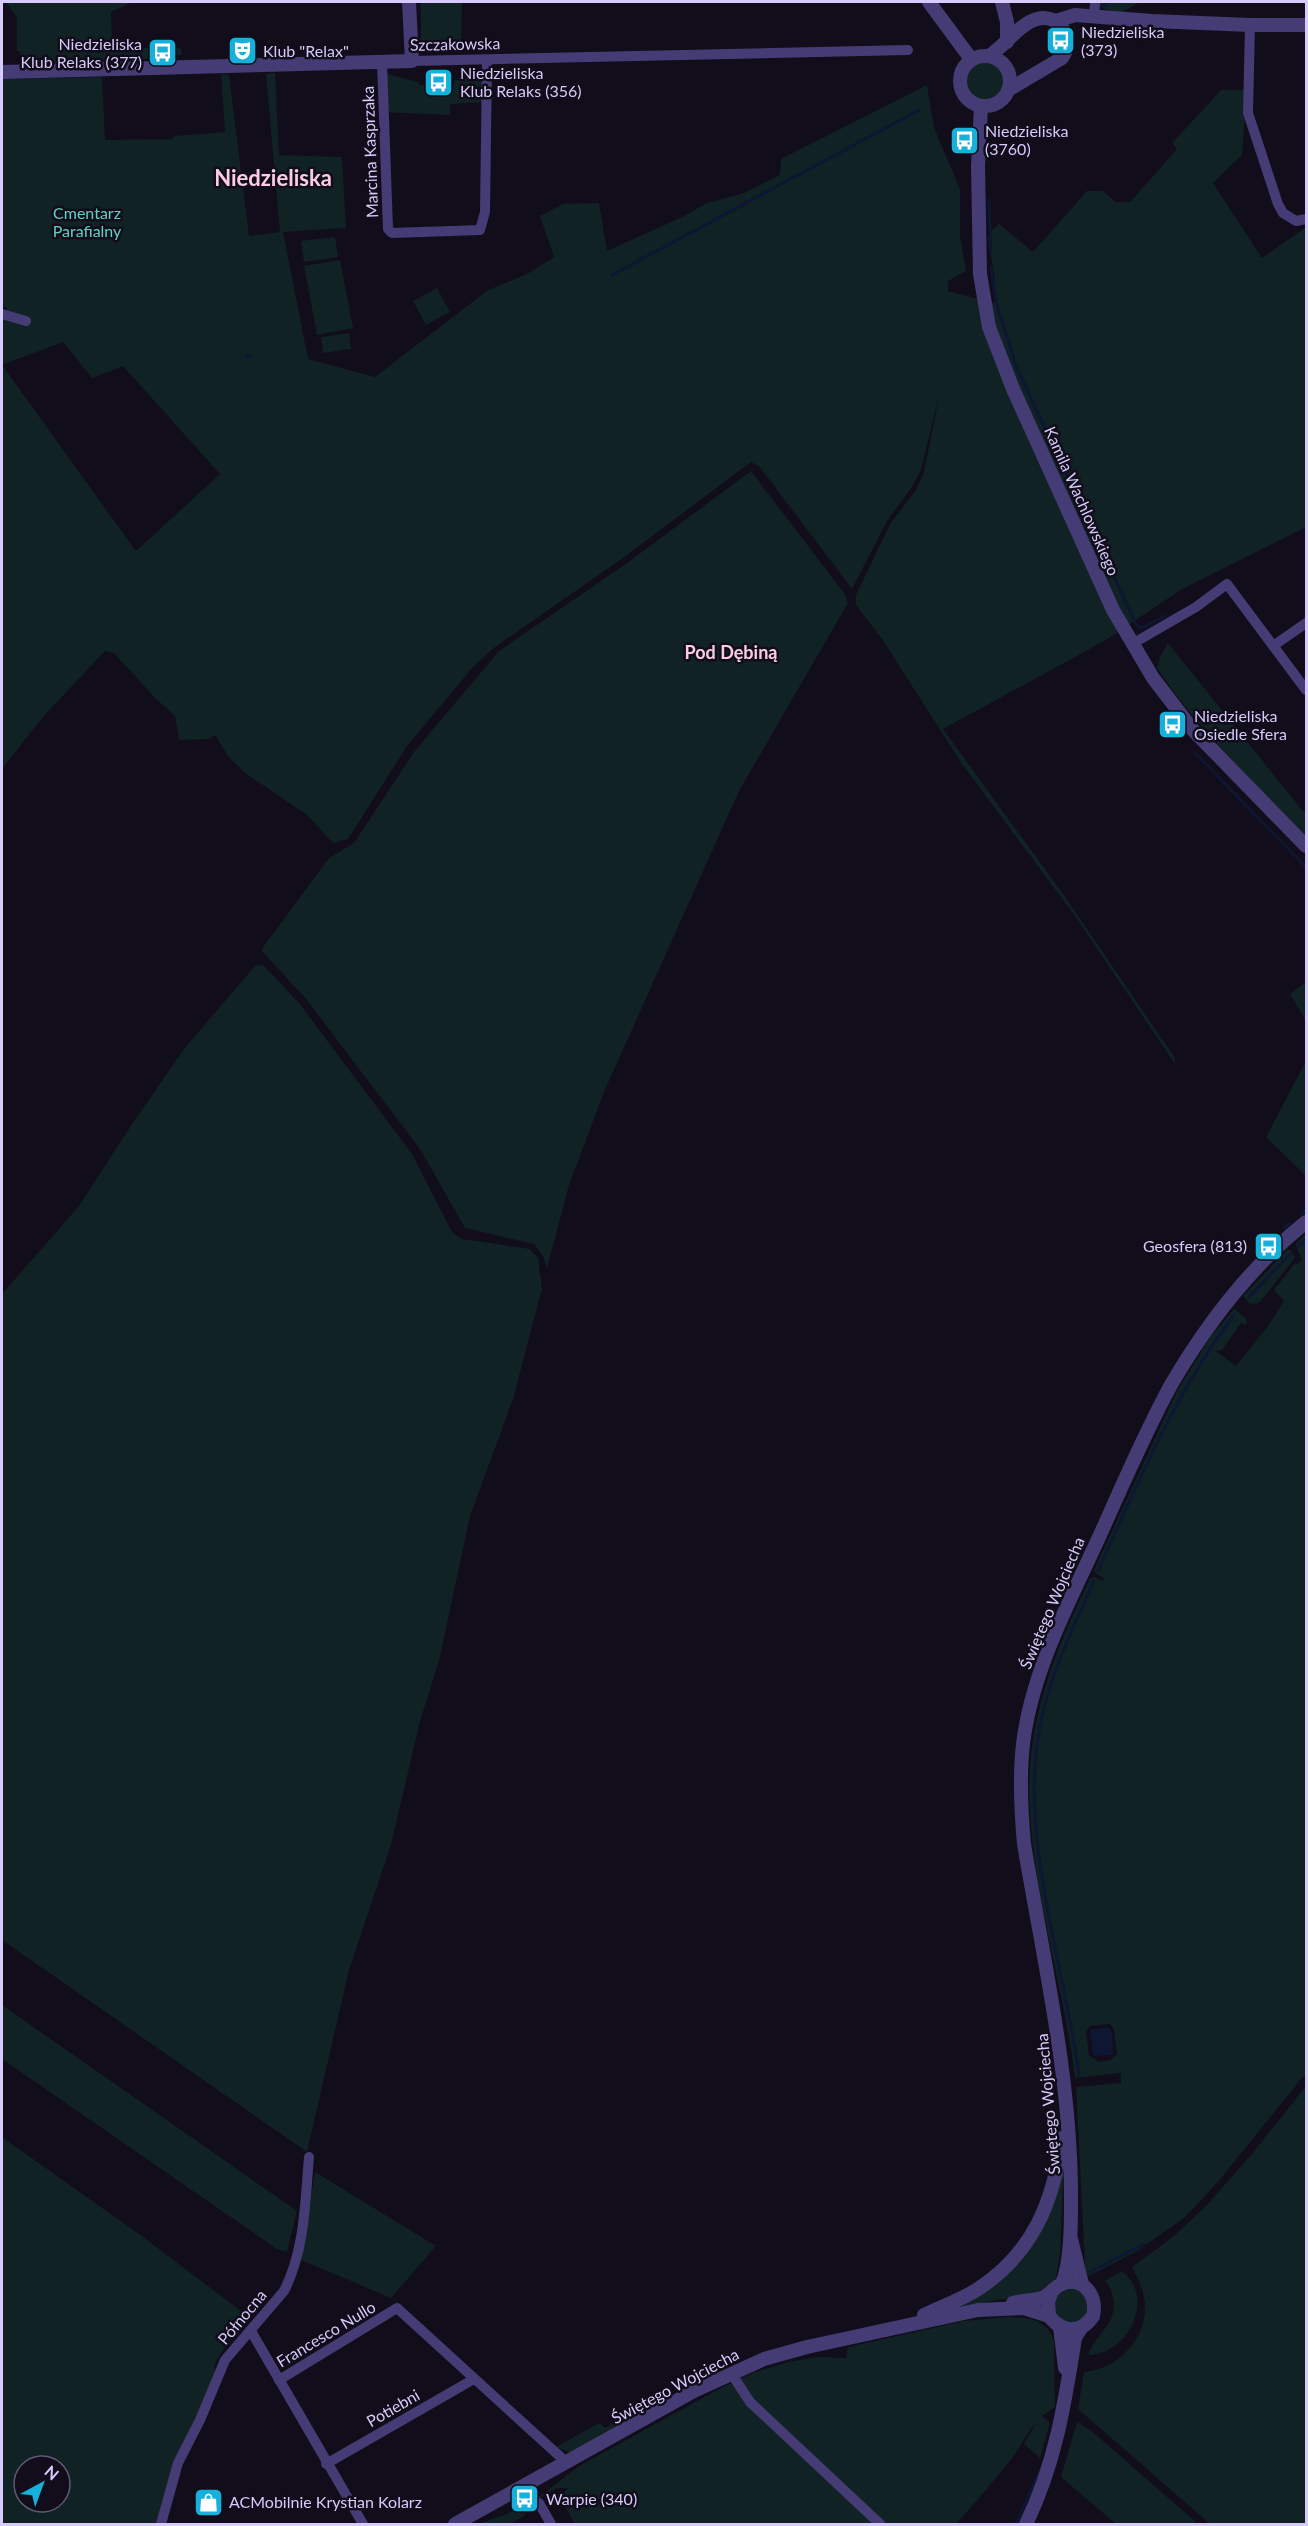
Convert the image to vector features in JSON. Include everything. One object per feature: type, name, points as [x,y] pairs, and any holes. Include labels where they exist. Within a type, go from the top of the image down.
[{"type":"street","points":[[409,2],[412,61]]},
{"type":"street","points":[[929,2],[971,59]]},
{"type":"street","points":[[1002,2],[1007,42]]},
{"type":"street","points":[[1094,18],[1095,2]]},
{"type":"street","points":[[1056,21],[1067,36],[1067,51],[1062,58],[1008,90],[1000,100],[988,106],[981,106],[968,98],[961,86],[962,70],[971,59],[989,56],[1036,19],[1056,21],[1075,15],[1094,18],[1250,25],[1306,25]]},
{"type":"street","points":[[1067,36],[1077,25],[1094,18]]},
{"type":"street","points":[[1006,22],[1023,27]]},
{"type":"street","points":[[1250,25],[1247,95],[1252,129],[1283,213],[1296,221],[1306,219]]},
{"type":"street","name":"Szczakowska","points":[[2,72],[908,50]]},
{"type":"street","points":[[989,56],[1000,61],[1007,69],[1010,78],[1008,90]]},
{"type":"street","name":"Marcina Kasprzaka","points":[[382,62],[388,229],[393,233],[480,230],[485,212],[487,60]]},
{"type":"street","name":"Kamila Wachlowskiego","points":[[981,106],[978,166],[979,260],[982,292],[990,327],[1013,389],[1107,596],[1132,644],[1162,691],[1193,730],[1306,846]]},
{"type":"street","points":[[2,314],[26,321]]},
{"type":"street","points":[[1132,644],[1188,612],[1227,584],[1306,690]]},
{"type":"street","points":[[1273,646],[1306,623]]},
{"type":"street","name":"Świętego Wojciecha","points":[[1062,2284],[1071,2240],[1071,2173],[1057,2025],[1026,1855],[1021,1814],[1023,1743],[1036,1683],[1062,1617],[1176,1375],[1207,1327],[1244,1282],[1306,1222]]},
{"type":"street","points":[[898,2327],[949,2305],[979,2288],[1018,2254],[1039,2223],[1053,2190],[1066,2118]]},
{"type":"street","name":"Północna","points":[[161,2524],[178,2463],[200,2420],[220,2370],[232,2351],[284,2291],[299,2256],[309,2157]]},
{"type":"street","name":"Świętego Wojciecha","points":[[1071,2240],[1082,2284]]},
{"type":"street","points":[[1072,2282],[1082,2284],[1089,2290],[1095,2307],[1088,2323],[1070,2330],[1060,2327],[1049,2316],[1050,2294],[1062,2284],[1072,2282]]},
{"type":"street","name":"Świętego Wojciecha","points":[[455,2524],[731,2373],[791,2351],[1050,2294]]},
{"type":"street","name":"Świętego Wojciecha","points":[[998,2307],[1024,2308],[1049,2316]]},
{"type":"street","name":"Francesco Nullo","points":[[363,2524],[279,2380],[397,2308],[566,2463]]},
{"type":"street","points":[[1060,2327],[1067,2379]]},
{"type":"street","points":[[1026,2524],[1051,2464],[1063,2413],[1075,2338],[1080,2328]]},
{"type":"street","points":[[251,2331],[279,2380]]},
{"type":"street","points":[[731,2373],[750,2402],[880,2524]]},
{"type":"street","name":"Potiebni","points":[[326,2464],[474,2379]]},
{"type":"street","points":[[539,2504],[551,2524]]},
{"type":"green space","points":[[6,2],[133,2],[111,12],[112,45],[58,49],[181,48],[182,55],[120,62],[20,65],[20,51],[17,51],[17,18]]},
{"type":"green space","points":[[421,2],[462,2],[461,51],[421,48]]},
{"type":"green space","points":[[1091,2],[1140,2],[1121,13]]},
{"type":"green space","points":[[985,60],[993,61],[1000,66],[1005,73],[1005,89],[1000,96],[993,101],[985,102],[977,101],[970,96],[965,89],[964,81],[965,73],[970,66],[977,61]]},
{"type":"green space","points":[[492,70],[491,102],[450,104],[450,115],[383,112],[382,73],[418,82],[419,85],[454,85],[454,81]]},
{"type":"green space","name":"Cmentarz Parafialny","points":[[275,73],[279,155],[342,157],[346,228],[283,232],[308,359],[375,377],[488,290],[527,274],[554,257],[540,216],[563,204],[599,203],[607,251],[682,217],[707,203],[744,193],[780,175],[781,159],[927,85],[934,128],[960,189],[960,236],[966,271],[948,281],[948,291],[994,303],[995,279],[988,239],[992,230],[999,224],[1033,252],[1087,191],[1103,191],[1116,202],[1130,202],[1177,149],[1172,143],[1221,90],[1247,90],[1242,155],[1213,183],[1262,258],[1306,227],[1306,527],[1182,589],[1106,640],[943,729],[1063,894],[1175,1058],[1175,1064],[1075,916],[962,764],[882,639],[856,605],[856,595],[890,524],[916,490],[924,472],[940,392],[921,470],[912,487],[887,521],[852,589],[759,466],[751,462],[623,558],[495,647],[472,668],[407,746],[348,839],[333,843],[307,815],[245,773],[228,756],[215,735],[209,739],[179,740],[175,716],[156,699],[114,653],[105,651],[42,718],[2,769],[2,365],[2,313],[7,309],[2,305],[2,79],[102,77],[105,140],[172,139],[175,136],[225,132],[221,74],[229,75],[249,236],[280,232],[266,74]],"holes":[[[63,342],[92,378],[123,366],[220,474],[136,551],[2,365]]]},
{"type":"green space","points":[[335,237],[338,257],[304,262],[301,241]]},
{"type":"green space","points":[[340,260],[353,328],[317,335],[304,266]]},
{"type":"green space","points":[[437,288],[450,312],[426,325],[413,301]]},
{"type":"green space","points":[[349,333],[351,349],[323,353],[321,337]]},
{"type":"green space","points":[[751,471],[844,593],[848,603],[739,791],[604,1092],[569,1185],[547,1268],[543,1256],[534,1244],[465,1228],[420,1149],[306,999],[261,950],[329,858],[354,843],[414,752],[499,651],[627,563]]},
{"type":"green space","points":[[1168,643],[1306,815],[1306,836],[1228,755],[1173,691],[1157,668]]},
{"type":"green space","points":[[263,965],[299,1003],[412,1154],[452,1232],[462,1239],[530,1249],[538,1258],[542,1289],[513,1399],[470,1516],[439,1661],[420,1721],[391,1845],[349,1970],[307,2152],[2,1940],[2,1294],[79,1206],[184,1049],[255,966]]},
{"type":"green space","points":[[1306,982],[1306,1021],[1290,994]]},
{"type":"green space","points":[[1306,1061],[1306,1176],[1266,1137]]},
{"type":"green space","points":[[1306,1234],[1306,2073],[1217,2183],[1184,2218],[1137,2251],[1089,2276],[1085,2265],[1076,2087],[1121,2083],[1121,2073],[1075,2078],[1043,1909],[1031,1823],[1029,1781],[1037,1719],[1048,1678],[1063,1637],[1090,1579],[1094,1577],[1103,1581],[1105,1579],[1096,1574],[1094,1570],[1177,1391],[1211,1336],[1234,1309],[1246,1318],[1247,1325],[1241,1323],[1222,1350],[1216,1351],[1236,1366],[1268,1326],[1284,1301],[1274,1290],[1295,1263],[1298,1264],[1302,1260],[1295,1244]],"holes":[[[1110,2024],[1114,2029],[1117,2054],[1110,2060],[1099,2062],[1089,2055],[1086,2031],[1090,2026]]]},
{"type":"green space","points":[[1287,1250],[1291,1250],[1295,1258],[1259,1303],[1250,1304],[1243,1296]]},
{"type":"green space","points":[[2,2005],[297,2211],[287,2252],[277,2249],[2,2059]]},
{"type":"green space","points":[[1306,2086],[1306,2524],[1210,2524],[1078,2409],[1084,2372],[1110,2364],[1121,2357],[1138,2336],[1145,2311],[1144,2297],[1132,2267],[1174,2236],[1205,2207],[1251,2155]]},
{"type":"green space","points":[[2,2137],[143,2237],[245,2314],[215,2363],[214,2377],[157,2524],[2,2524]]},
{"type":"green space","points":[[1064,2163],[1060,2255],[1056,2278],[1040,2292],[955,2308],[1005,2274]]},
{"type":"green space","points":[[315,2172],[436,2246],[391,2298],[301,2260]]},
{"type":"green space","points":[[1122,2271],[1132,2282],[1137,2295],[1137,2309],[1133,2323],[1126,2335],[1115,2346],[1103,2352],[1088,2355],[1109,2322],[1114,2307],[1113,2296],[1105,2281]]},
{"type":"green space","points":[[1067,2285],[1089,2296],[1085,2323],[1057,2324],[1051,2297]]},
{"type":"green space","points":[[1005,2317],[1035,2320],[1051,2333],[1054,2341],[1055,2407],[1042,2416],[1050,2423],[1040,2458],[1024,2444],[1036,2423],[1012,2458],[956,2524],[575,2524],[559,2496],[569,2488],[557,2488],[527,2506],[524,2516],[510,2524],[478,2524],[507,2514],[544,2493],[579,2466],[719,2389],[755,2372],[788,2362],[817,2357],[846,2358],[848,2347],[964,2321]]},
{"type":"green space","points":[[626,2416],[629,2420],[571,2453],[556,2447],[599,2423],[605,2428]]},
{"type":"green space","points":[[1077,2422],[1094,2433],[1198,2524],[1116,2524],[1061,2477]]},
{"type":"water","points":[[1109,2027],[1112,2032],[1113,2055],[1093,2056],[1090,2030]]},
{"type":"waterway","points":[[1102,7],[1108,2]]},
{"type":"waterway","points":[[612,275],[919,110]]},
{"type":"waterway","points":[[989,200],[991,252]]},
{"type":"waterway","points":[[991,267],[996,302],[1016,366],[1136,624],[1141,628],[1165,616]]},
{"type":"waterway","points":[[1195,753],[1306,867]]},
{"type":"waterway","points":[[1301,1214],[1306,1210]]},
{"type":"waterway","points":[[1284,1228],[1289,1224]]},
{"type":"waterway","points":[[1297,1248],[1306,1240]]},
{"type":"waterway","points":[[1249,1297],[1291,1253]]},
{"type":"waterway","points":[[1098,1571],[1159,1439],[1193,1376],[1234,1315]]},
{"type":"waterway","points":[[1079,2074],[1039,1856],[1035,1812],[1035,1768],[1044,1707],[1063,1652],[1094,1581]]},
{"type":"waterway","points":[[1090,2272],[1144,2244]]},
{"type":"waterway","points":[[1016,2524],[1042,2466]]},
{"type":"place","name":"Niedzieliska (373)","points":[[1060,41]]},
{"type":"place","name":"Klub \"Relax\"","points":[[242,51]]},
{"type":"place","name":"Niedzieliska Klub Relaks (377)","points":[[163,53]]},
{"type":"place","name":"Niedzieliska Klub Relaks (356)","points":[[439,82]]},
{"type":"place","name":"Niedzieliska (3760)","points":[[964,140]]},
{"type":"place","name":"Niedzieliska Osiedle Sfera","points":[[1173,725]]},
{"type":"place","name":"Geosfera (813)","points":[[1268,1246]]},
{"type":"place","name":"Warpie (340)","points":[[525,2499]]},
{"type":"place","name":"ACMobilnie Krystian Kolarz","points":[[208,2502]]},
{"type":"district","name":"Niedzieliska","points":[[273,178]]},
{"type":"district","name":"Pod Dębiną","points":[[731,653]]}]
